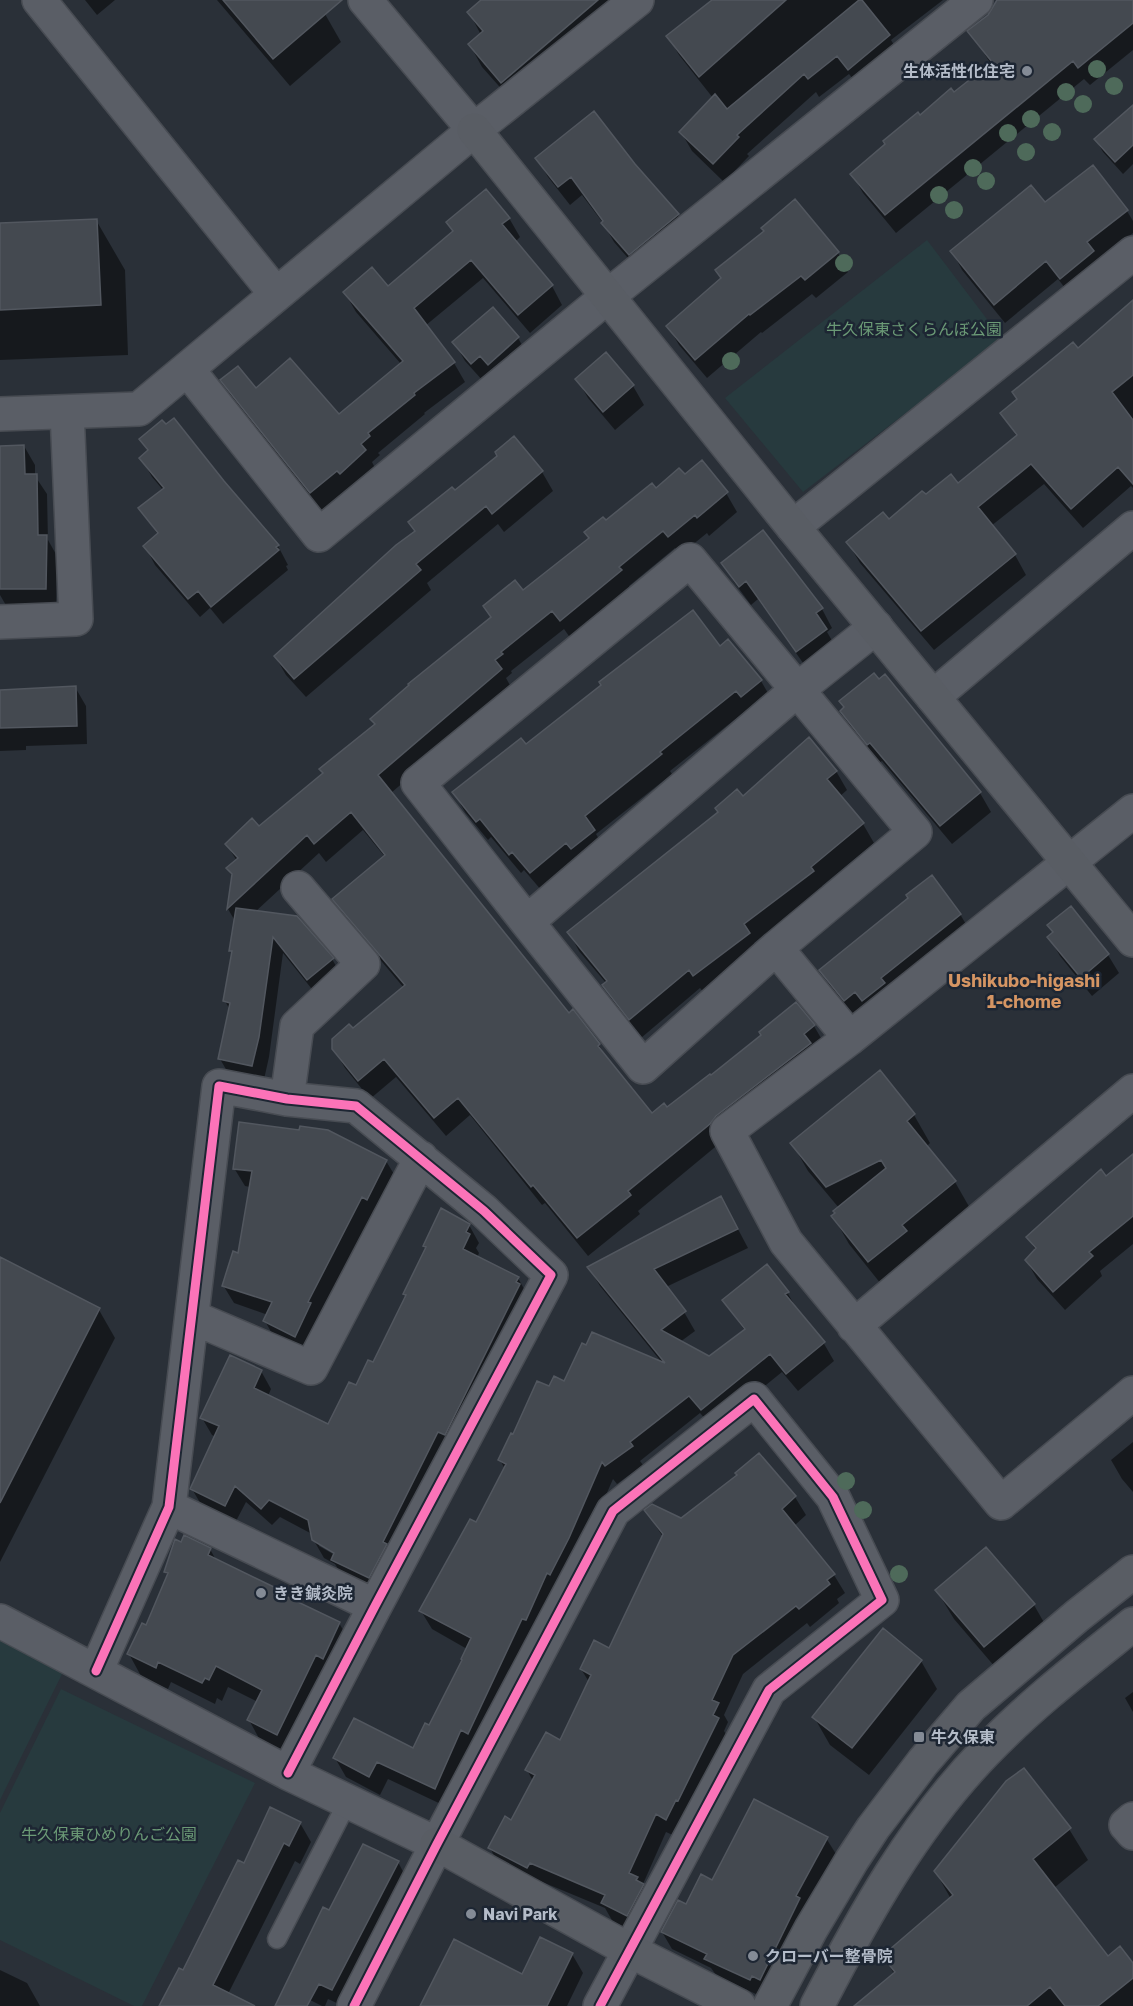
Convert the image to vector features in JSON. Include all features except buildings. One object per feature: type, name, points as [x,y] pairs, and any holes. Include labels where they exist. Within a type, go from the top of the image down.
[{"type":"street","points":[[39,0],[276,294]]},
{"type":"street","points":[[365,0],[474,130],[794,527],[1133,940]]},
{"type":"street","points":[[0,414],[139,409],[474,130],[637,0]]},
{"type":"street","points":[[188,370],[319,535],[608,296],[976,0]]},
{"type":"street","points":[[794,527],[1133,253]]},
{"type":"street","points":[[0,622],[76,619],[66,412]]},
{"type":"street","points":[[933,697],[1133,528]]},
{"type":"street","points":[[690,560],[915,831],[776,948],[643,1067],[527,922],[418,783],[690,560]]},
{"type":"street","points":[[527,922],[797,690],[876,627]]},
{"type":"street","points":[[1133,811],[850,1038],[726,1131],[786,1242],[1001,1503],[1133,1393]]},
{"type":"street","points":[[287,1099],[297,1026],[363,964],[298,888]]},
{"type":"street","points":[[776,948],[850,1038]]},
{"type":"street","points":[[96,1671],[169,1507],[219,1086],[287,1099],[356,1106],[484,1211],[550,1275],[288,1773]]},
{"type":"street","points":[[854,1326],[1133,1091]]},
{"type":"street","points":[[192,1317],[311,1368],[421,1158]]},
{"type":"street","points":[[354,2006],[612,1511],[754,1399],[833,1497],[882,1600],[769,1690],[600,2006]]},
{"type":"street","points":[[169,1507],[375,1606]]},
{"type":"street","points":[[770,2006],[811,1929],[852,1860],[923,1762],[971,1706],[1133,1572]]},
{"type":"street","points":[[0,1621],[288,1773],[437,1844],[629,1950],[739,2006]]},
{"type":"street","points":[[817,2006],[857,1930],[896,1867],[937,1809],[984,1753],[1033,1706],[1133,1624]]},
{"type":"street","points":[[1133,1819],[1126,1825],[1133,1833]]},
{"type":"lane","points":[[277,1939],[348,1802]]},
{"type":"green space","name":"牛久保東さくらんぼ公園","points":[[927,240],[1002,339],[803,492],[725,398]]},
{"type":"green space","points":[[0,1633],[64,1670],[0,1800]]},
{"type":"green space","name":"牛久保東ひめりんご公園","points":[[61,1689],[255,1783],[142,2006],[134,2006],[0,1940],[0,1813]]},
{"type":"cycle path","points":[[96,1671],[169,1507],[219,1086],[287,1099],[356,1106],[484,1211],[551,1275],[288,1773]]},
{"type":"cycle path","points":[[354,2006],[613,1511],[754,1399],[833,1497],[882,1600],[769,1690],[600,2006]]},
{"type":"place","name":"生体活性化住宅","points":[[1027,71]]},
{"type":"place","name":"きき鍼灸院","points":[[261,1593]]},
{"type":"place","name":"牛久保東","points":[[919,1737]]},
{"type":"place","name":"Navi Park","points":[[471,1914]]},
{"type":"place","name":"クローバー整骨院","points":[[753,1956]]},
{"type":"district","name":"Ushikubo-higashi 1-chome","points":[[1024,990]]}]
